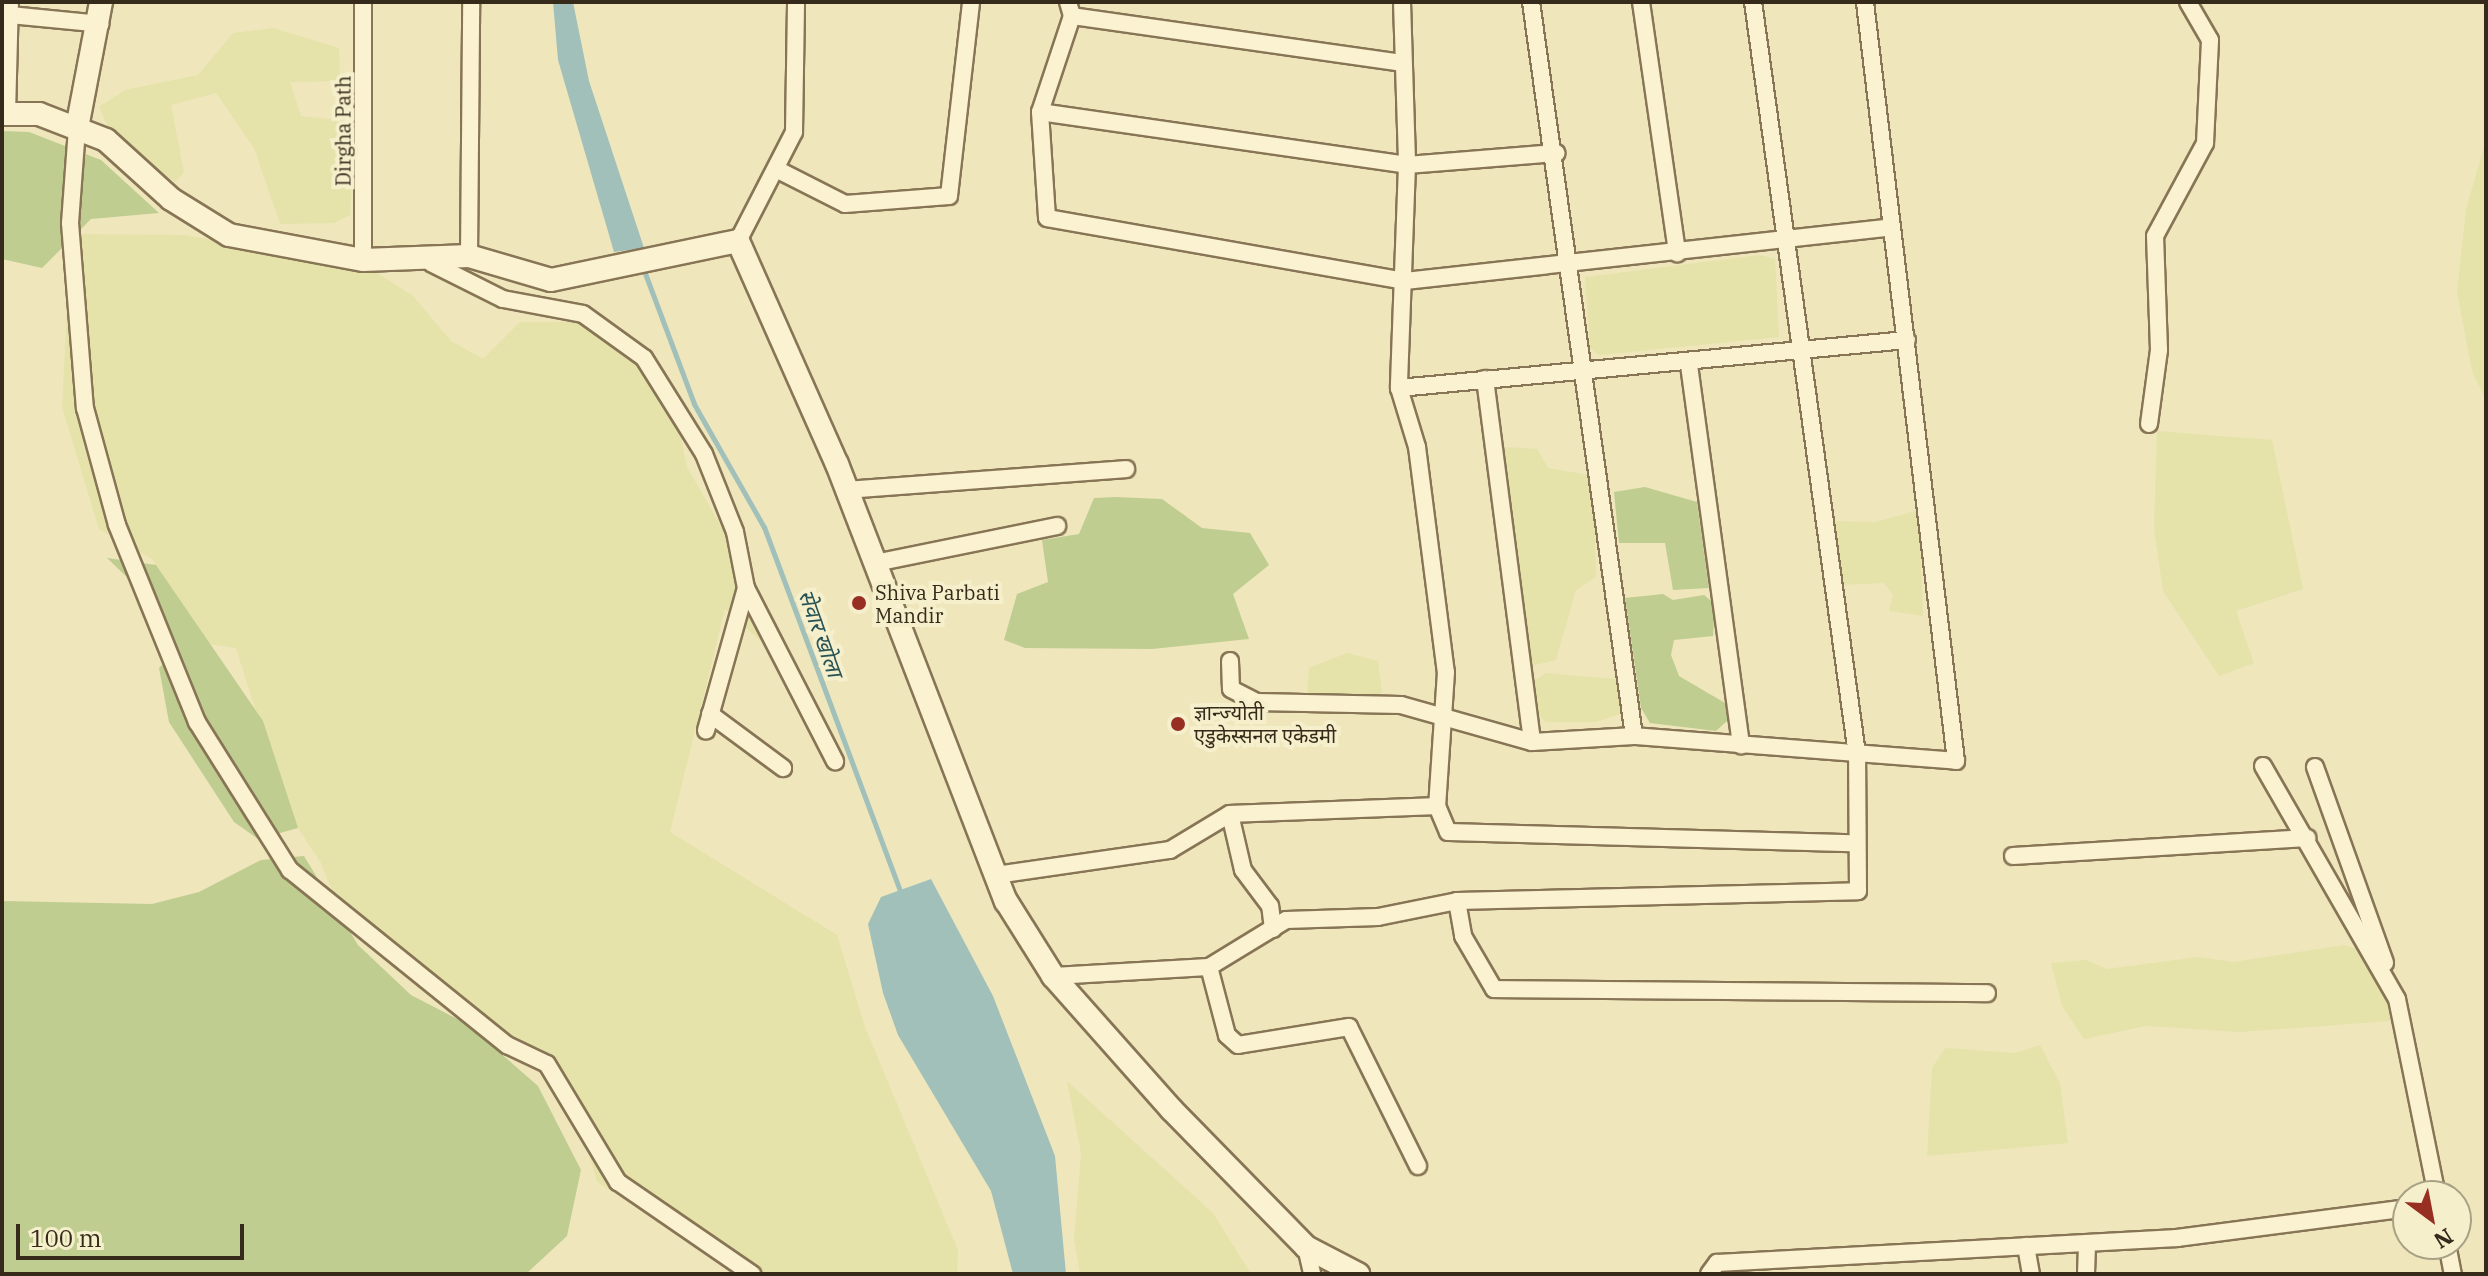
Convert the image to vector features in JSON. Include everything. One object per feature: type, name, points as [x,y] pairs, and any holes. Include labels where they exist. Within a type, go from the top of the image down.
[{"type":"street","name":"Dirgha Path","points":[[363,2],[363,260]]},
{"type":"street","points":[[469,256],[471,2]]},
{"type":"street","points":[[752,1274],[618,1182],[547,1064],[507,1045],[290,870],[197,722],[117,525],[85,408],[70,223],[77,128],[101,13],[10,9],[5,114],[39,114],[77,128],[106,140],[171,199],[229,235],[363,260],[431,263],[469,256],[551,280],[738,241],[778,170],[794,132],[796,2]]},
{"type":"street","points":[[778,170],[845,204],[949,196],[971,2]]},
{"type":"street","points":[[1402,2],[1407,165],[1399,388],[1417,447],[1447,718],[1437,806],[1448,832],[1853,843]]},
{"type":"street","points":[[1531,2],[1557,153],[1634,736]]},
{"type":"street","points":[[1641,2],[1677,253]]},
{"type":"street","points":[[1053,976],[1209,967],[1286,920],[1378,917],[1457,901],[1858,891],[1853,843],[1857,754],[1753,2]]},
{"type":"street","points":[[1230,661],[1231,689],[1257,702],[1401,705],[1532,742],[1634,736],[1956,761],[1865,2]]},
{"type":"street","points":[[2149,424],[2159,350],[2155,236],[2205,143],[2210,40],[2188,2]]},
{"type":"street","points":[[1403,63],[1070,9],[1040,112],[1047,218],[1405,281],[1892,227]]},
{"type":"street","points":[[1040,112],[1407,165],[1557,153]]},
{"type":"street","points":[[738,241],[847,490],[996,875],[1053,976],[1306,1247],[1358,1274]]},
{"type":"street","points":[[431,263],[503,299],[583,314],[644,358],[714,472],[746,588],[835,761]]},
{"type":"street","points":[[1399,388],[1485,379],[1585,375],[1907,340]]},
{"type":"street","points":[[1689,365],[1741,745]]},
{"type":"street","points":[[1485,379],[1532,742]]},
{"type":"street","points":[[847,490],[1126,469]]},
{"type":"street","points":[[875,563],[1057,526]]},
{"type":"street","points":[[746,588],[708,722],[783,768]]},
{"type":"street","points":[[2263,766],[2397,999]]},
{"type":"street","points":[[2315,767],[2397,999],[2434,1180]]},
{"type":"street","points":[[996,875],[1170,850],[1230,814],[1437,806]]},
{"type":"street","points":[[1230,814],[1243,870],[1270,906],[1273,929]]},
{"type":"street","points":[[2013,856],[2307,838]]},
{"type":"street","points":[[1457,901],[1463,936],[1494,989],[1987,993]]},
{"type":"street","points":[[1209,967],[1227,1035],[1238,1045],[1349,1027],[1418,1166]]},
{"type":"street","points":[[1709,1274],[1717,1263],[2087,1243],[2392,1210]]},
{"type":"street","points":[[2086,1274],[2087,1243]]},
{"type":"street","points":[[2026,1246],[2031,1274]]},
{"type":"street","points":[[1306,1247],[1312,1274]]},
{"type":"shaded area","points":[[273,28],[339,48],[340,81],[290,82],[301,116],[355,122],[350,215],[334,223],[280,224],[254,148],[216,93],[171,105],[184,172],[175,182],[111,133],[99,107],[125,90],[198,75],[233,33]]},
{"type":"shaded area","points":[[2486,140],[2486,400],[2472,371],[2457,292],[2466,209]]},
{"type":"shaded area","points":[[82,234],[185,235],[371,269],[413,296],[451,341],[483,359],[520,322],[604,322],[627,334],[679,424],[686,465],[762,598],[771,650],[725,609],[670,832],[837,935],[865,1027],[958,1250],[957,1274],[755,1274],[662,1212],[631,1202],[597,1182],[567,1075],[542,1049],[501,1035],[435,986],[410,979],[392,967],[377,939],[343,919],[321,863],[288,813],[236,648],[209,644],[152,559],[99,529],[62,407],[70,253]]},
{"type":"shaded area","points":[[1760,255],[1775,259],[1779,337],[1599,355],[1590,348],[1585,277]]},
{"type":"shaded area","points":[[2157,431],[2272,440],[2303,589],[2236,611],[2254,663],[2219,676],[2163,591],[2154,529]]},
{"type":"shaded area","points":[[1502,447],[1537,449],[1548,468],[1589,475],[1594,501],[1596,577],[1576,590],[1556,660],[1531,666]]},
{"type":"shaded area","points":[[1919,510],[1923,616],[1889,611],[1893,595],[1884,583],[1839,585],[1831,521],[1875,522]]},
{"type":"shaded area","points":[[1347,653],[1378,661],[1382,692],[1372,699],[1307,696],[1309,668]]},
{"type":"shaded area","points":[[1546,673],[1616,679],[1623,713],[1596,722],[1546,722],[1535,712],[1532,682]]},
{"type":"shaded area","points":[[2344,945],[2358,949],[2386,997],[2390,1021],[2240,1032],[2146,1026],[2084,1039],[2062,1006],[2051,963],[2086,960],[2107,969],[2198,957],[2233,962]]},
{"type":"shaded area","points":[[2040,1045],[2060,1083],[2068,1143],[1927,1156],[1932,1068],[1945,1048],[2015,1053]]},
{"type":"shaded area","points":[[1067,1081],[1213,1213],[1251,1274],[1080,1274],[1074,1239],[1081,1153]]},
{"type":"green space","points":[[2,131],[29,132],[101,160],[159,213],[91,219],[42,268],[2,259]]},
{"type":"green space","points":[[1645,487],[1697,502],[1709,588],[1673,590],[1665,543],[1619,543],[1614,492]]},
{"type":"green space","points":[[1094,498],[1162,499],[1202,528],[1250,533],[1269,565],[1233,594],[1249,639],[1152,649],[1025,648],[1004,640],[1017,594],[1048,582],[1042,540],[1079,534]]},
{"type":"green space","points":[[107,558],[156,565],[263,721],[298,828],[258,839],[234,822],[169,722],[159,668],[175,652],[158,607]]},
{"type":"green space","points":[[1663,594],[1673,600],[1704,595],[1715,604],[1713,636],[1674,640],[1671,655],[1679,676],[1725,703],[1728,720],[1716,731],[1650,723],[1641,708],[1625,598]]},
{"type":"green space","points":[[304,856],[358,945],[411,995],[467,1024],[538,1086],[581,1170],[567,1236],[526,1274],[2,1274],[2,901],[152,904],[199,892],[261,860]]},
{"type":"water","points":[[553,2],[573,2],[589,81],[644,248],[614,252],[558,60]]},
{"type":"water","points":[[931,879],[993,996],[1055,1156],[1066,1274],[1013,1274],[991,1191],[898,1035],[883,993],[868,924],[881,897]]},
{"type":"waterway","name":"सेवार खोला","points":[[643,268],[694,404],[764,527],[901,893]]},
{"type":"place","name":"Shiva Parbati Mandir","points":[[859,603]]},
{"type":"place","name":"ज्ञान्ज्योती एडुकेस्सनल एकेडमी","points":[[1178,724]]}]
